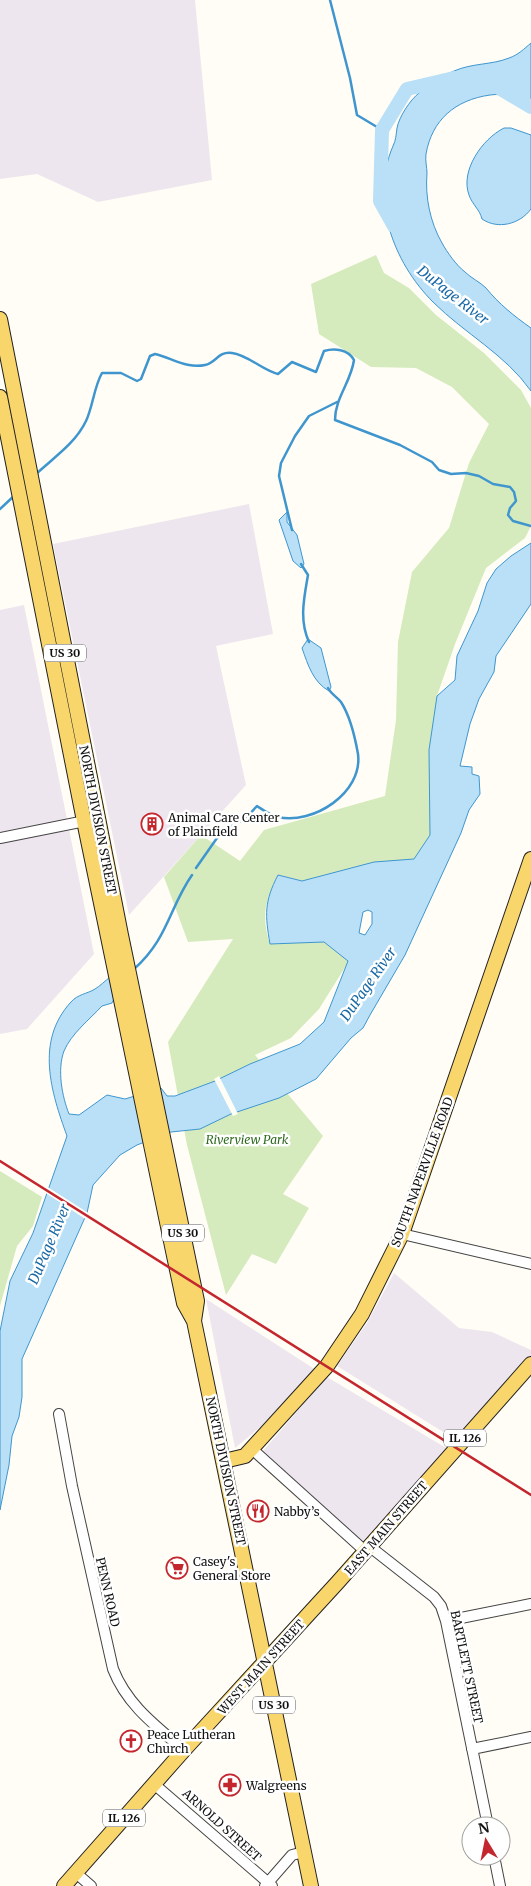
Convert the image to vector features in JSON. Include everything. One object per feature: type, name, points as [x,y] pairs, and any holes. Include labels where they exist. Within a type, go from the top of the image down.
[{"type":"main road","name":"NORTH DIVISION STREET","points":[[0,319],[4,366],[28,464],[45,591],[84,821],[121,997],[143,1071]]},
{"type":"main road","name":"NORTH DIVISION STREET","points":[[0,397],[20,500],[45,591],[98,818],[131,982],[143,1071],[184,1303],[194,1321],[311,1886]]},
{"type":"main road","name":"SOUTH NAPERVILLE ROAD","points":[[224,1461],[245,1456],[327,1366],[343,1344],[379,1284],[402,1234],[531,859]]},
{"type":"main road","name":"EAST MAIN STREET","points":[[338,1582],[531,1364]]},
{"type":"main road","name":"WEST MAIN STREET","points":[[64,1886],[184,1750],[338,1582]]},
{"type":"street","points":[[0,838],[98,818]]},
{"type":"street","points":[[402,1234],[531,1264]]},
{"type":"street","name":"PENN ROAD","points":[[60,1414],[72,1486],[113,1669],[122,1688],[136,1708],[184,1750]]},
{"type":"street","name":"BARTLETT STREET","points":[[252,1449],[367,1549],[434,1597],[441,1606],[446,1621],[486,1816]]},
{"type":"street","points":[[446,1621],[531,1604]]},
{"type":"street","points":[[472,1749],[531,1737]]},
{"type":"street","name":"ARNOLD STREET","points":[[154,1784],[268,1885]]},
{"type":"street","points":[[268,1885],[292,1855],[304,1852]]},
{"type":"street","points":[[496,1866],[500,1886]]},
{"type":"street","points":[[76,1873],[91,1886]]},
{"type":"shaded area","points":[[0,0],[195,0],[212,180],[98,202],[37,174],[0,179]]},
{"type":"shaded area","points":[[249,504],[273,634],[216,646],[246,785],[129,915],[53,544]]},
{"type":"shaded area","points":[[24,605],[94,954],[27,1029],[0,1034],[0,610]]},
{"type":"shaded area","points":[[394,1273],[459,1328],[492,1332],[531,1350],[531,1359],[456,1440],[337,1366],[367,1323]]},
{"type":"shaded area","points":[[206,1299],[316,1370],[277,1413],[235,1448]]},
{"type":"shaded area","points":[[327,1377],[448,1449],[365,1544],[263,1451]]},
{"type":"green space","name":"Riverview Park","points":[[376,255],[384,273],[409,288],[436,315],[484,353],[521,390],[531,408],[531,526],[525,538],[486,568],[455,644],[437,696],[430,766],[430,835],[414,859],[302,881],[278,875],[270,893],[265,917],[270,944],[311,940],[325,942],[349,961],[319,1009],[291,1038],[255,1055],[323,1136],[283,1194],[309,1208],[276,1264],[252,1254],[226,1295],[187,1145],[168,1042],[233,939],[188,942],[164,877],[201,835],[240,861],[264,830],[385,796],[396,720],[398,642],[412,572],[449,528],[469,463],[489,424],[452,387],[416,368],[371,367],[319,334],[311,284]]},
{"type":"green space","points":[[0,1171],[42,1197],[33,1226],[17,1246],[0,1306]]},
{"type":"water","points":[[531,43],[531,99],[490,95],[456,107],[447,114],[434,131],[429,142],[426,159],[429,209],[434,227],[444,247],[462,269],[484,286],[507,310],[531,328],[531,391],[509,366],[445,313],[419,286],[397,249],[389,229],[384,187],[386,166],[395,142],[398,124],[405,109],[419,93],[449,73],[461,68],[509,58],[518,54]]},
{"type":"water","points":[[504,128],[511,128],[531,135],[531,209],[515,222],[502,225],[482,219],[470,198],[467,186],[470,166],[475,157],[488,140]]},
{"type":"water","points":[[287,512],[287,522],[297,535],[304,564],[301,568],[293,561],[279,520]]},
{"type":"water","points":[[531,543],[531,604],[496,656],[494,672],[479,699],[470,724],[460,766],[472,767],[472,774],[479,776],[480,794],[469,810],[461,833],[405,955],[363,1028],[351,1038],[316,1079],[279,1098],[231,1114],[200,1129],[171,1132],[137,1145],[120,1155],[93,1185],[87,1213],[22,1359],[22,1397],[19,1417],[12,1436],[9,1465],[0,1510],[0,1331],[10,1281],[33,1233],[67,1136],[56,1102],[50,1067],[53,1033],[60,1017],[74,999],[95,989],[110,977],[114,999],[112,1003],[102,1006],[76,1033],[67,1045],[62,1058],[61,1083],[66,1107],[69,1114],[79,1115],[107,1095],[125,1099],[161,1088],[167,1096],[175,1096],[215,1081],[250,1064],[300,1044],[324,1022],[348,961],[324,942],[270,944],[267,909],[273,885],[278,875],[302,881],[374,862],[414,859],[430,835],[429,750],[437,696],[455,680],[457,656],[478,611],[487,583],[496,569]],"holes":[[[368,910],[372,912],[372,924],[365,935],[359,933],[363,912]]]},
{"type":"water","points":[[308,639],[321,648],[331,687],[329,691],[315,678],[306,661],[302,648]]},
{"type":"pier","points":[[219,1076],[238,1114],[233,1116],[214,1079]]},
{"type":"pier","points":[[46,1186],[90,1214],[87,1220],[44,1192]]},
{"type":"waterway","points":[[330,0],[350,78],[357,115],[382,130]]},
{"type":"waterway","name":"DuPage River","points":[[394,226],[380,201],[382,130],[407,89],[454,78]]},
{"type":"waterway","name":"DuPage River","points":[[499,88],[531,107]]},
{"type":"waterway","points":[[35,475],[76,437],[86,421],[102,373],[121,373],[137,381],[141,379],[150,356],[155,354],[192,366],[198,366],[209,364],[220,355],[227,353],[238,354],[278,374],[292,362],[316,372],[324,351],[336,350],[345,352],[354,360],[350,376],[340,397],[335,420],[400,445],[432,462],[439,470],[451,474],[466,473],[479,476],[493,484],[510,487],[514,492],[516,501],[510,508],[508,515],[513,521],[531,526]]},
{"type":"waterway","points":[[292,530],[279,476],[281,463],[295,436],[309,416],[337,402]]},
{"type":"waterway","points":[[0,509],[15,495]]},
{"type":"waterway","points":[[301,564],[308,575],[303,617],[309,642]]},
{"type":"waterway","points":[[196,868],[217,838],[231,826],[245,819],[257,806],[275,816],[292,818],[306,816],[320,811],[333,803],[353,781],[357,768],[358,754],[354,734],[341,702],[328,688]]},
{"type":"waterway","points":[[134,969],[145,958],[161,935],[184,887],[192,875]]},
{"type":"railway","points":[[0,1161],[531,1495]]},
{"type":"place","name":"Animal Care Center of Plainfield","points":[[152,824]]},
{"type":"place","name":"Nabby’s","points":[[258,1511]]},
{"type":"place","name":"Casey's General Store","points":[[177,1568]]},
{"type":"place","name":"Peace Lutheran Church","points":[[131,1741]]},
{"type":"place","name":"Walgreens","points":[[230,1785]]}]
